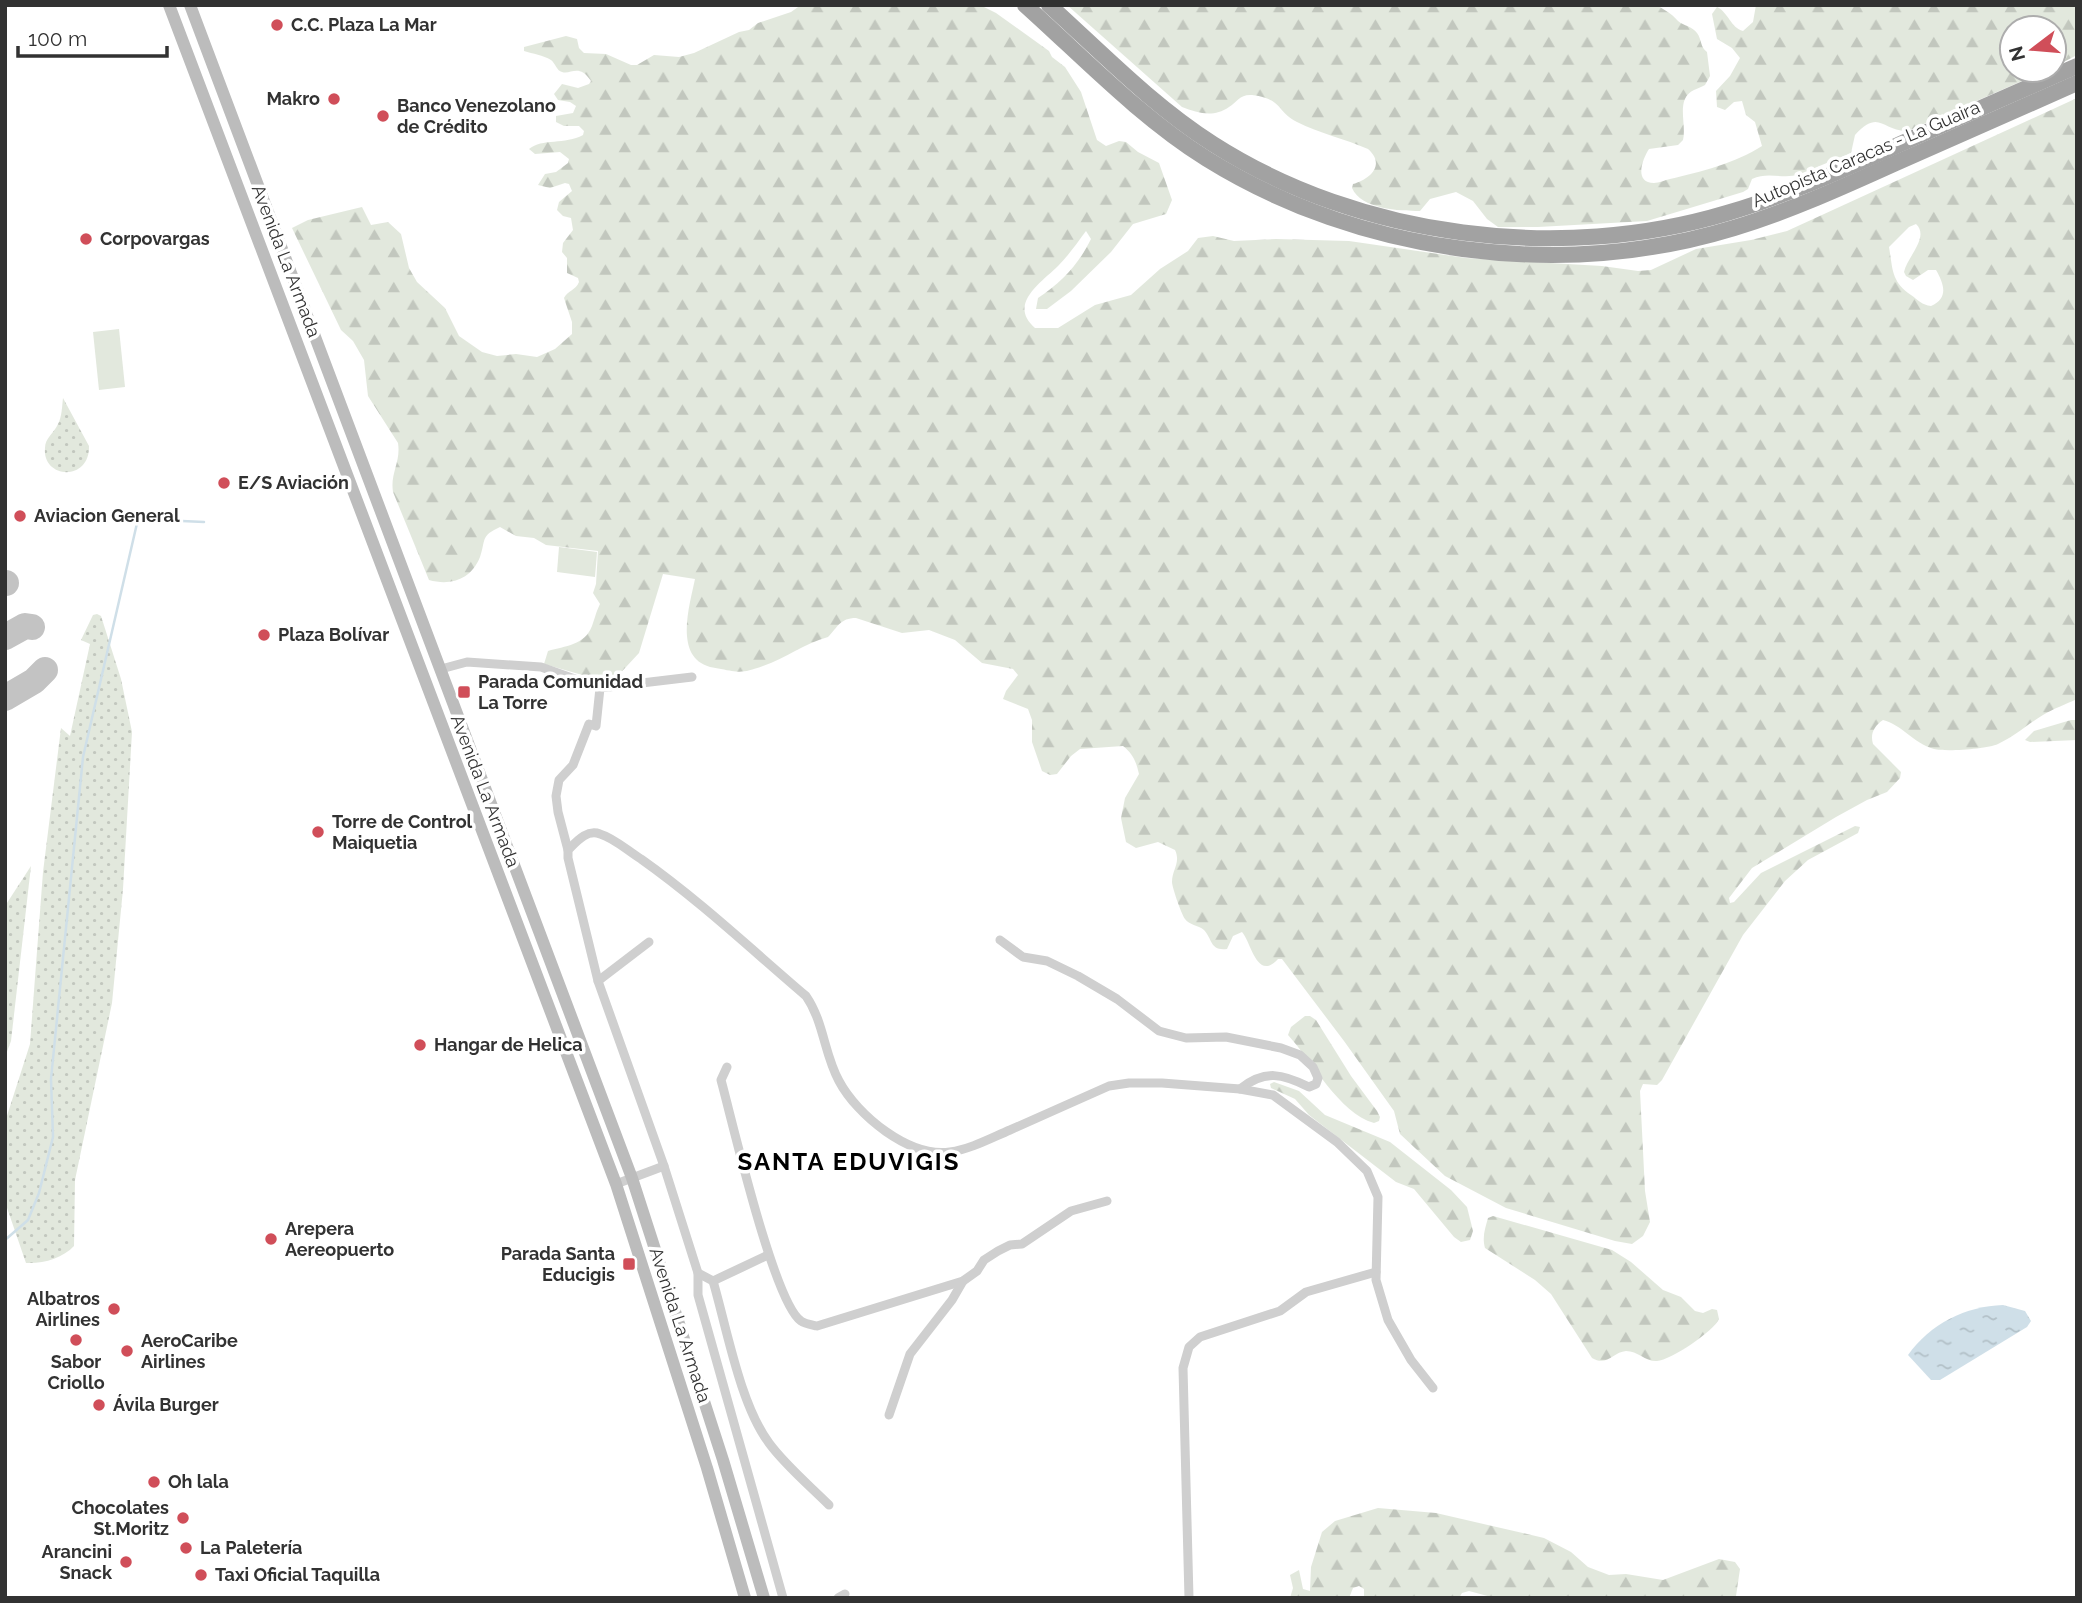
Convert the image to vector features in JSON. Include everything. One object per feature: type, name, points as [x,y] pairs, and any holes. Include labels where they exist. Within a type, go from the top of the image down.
[{"type":"highway","name":"Autopista Caracas - La Guaira","points":[[1025,5],[1146,115],[1176,139],[1238,178],[1327,217],[1416,241],[1483,251],[1548,254],[1610,251],[1677,243],[1732,229],[1806,203],[2077,83]]},
{"type":"highway","name":"Autopista Caracas - La Guaira","points":[[1049,5],[1156,103],[1215,145],[1256,169],[1305,192],[1392,218],[1447,230],[1516,237],[1608,235],[1674,227],[1727,214],[1792,191],[2077,66]]},
{"type":"main road","name":"Avenida La Armada","points":[[169,5],[616,1184],[746,1598]]},
{"type":"main road","name":"Avenida La Armada","points":[[190,5],[632,1178],[723,1460],[764,1598]]},
{"type":"street","points":[[441,669],[467,662],[541,667],[600,688],[692,677]]},
{"type":"street","points":[[600,688],[596,726],[589,724],[573,765],[559,780],[556,796],[558,812],[598,981],[664,1166],[698,1273],[698,1295],[783,1598]]},
{"type":"street","points":[[568,850],[578,839],[590,833],[600,833],[667,877],[806,996],[819,1018],[838,1079],[851,1100],[869,1119],[894,1137],[922,1150],[949,1152],[975,1145],[1109,1086],[1151,1083],[1240,1089],[1273,1095],[1337,1142],[1367,1171],[1378,1198],[1376,1280],[1388,1320],[1411,1360],[1433,1388]]},
{"type":"street","points":[[1000,940],[1023,957],[1047,961],[1078,976],[1117,999],[1159,1031],[1186,1038],[1226,1037],[1281,1048],[1300,1055],[1318,1078],[1316,1084],[1309,1087],[1284,1077],[1260,1076],[1240,1089]]},
{"type":"street","points":[[598,981],[649,942]]},
{"type":"street","points":[[727,1067],[721,1080],[768,1255],[787,1302],[801,1321],[817,1326],[963,1281],[976,1271],[984,1260],[998,1251],[1010,1245],[1022,1244],[1071,1211],[1107,1201]]},
{"type":"street","points":[[616,1184],[664,1166]]},
{"type":"street","points":[[713,1281],[768,1255]]},
{"type":"street","points":[[1189,1598],[1183,1368],[1188,1347],[1200,1337],[1280,1311],[1306,1292],[1376,1272]]},
{"type":"street","points":[[698,1273],[713,1281],[742,1383],[758,1426],[770,1444],[829,1505]]},
{"type":"street","points":[[889,1415],[910,1354],[952,1300],[963,1281]]},
{"type":"green space","points":[[801,5],[980,5],[996,13],[1049,51],[1052,57],[1065,67],[1081,92],[1097,140],[1106,146],[1119,141],[1126,142],[1159,163],[1172,200],[1166,214],[1133,224],[1111,252],[1071,291],[1047,309],[1036,309],[1038,298],[1055,286],[1081,257],[1091,239],[1086,231],[1062,262],[1030,294],[1025,310],[1027,319],[1035,328],[1058,328],[1095,305],[1131,295],[1160,269],[1188,251],[1198,238],[1213,236],[1234,241],[1349,241],[1466,258],[1651,270],[1696,249],[1787,231],[2077,98],[2077,699],[2043,715],[2004,741],[1976,749],[1934,749],[1883,720],[1874,730],[1873,744],[1901,772],[1900,778],[1887,792],[1836,817],[1752,868],[1729,898],[1730,903],[1761,873],[1855,826],[1860,827],[1858,833],[1808,860],[1785,881],[1743,935],[1662,1080],[1657,1085],[1643,1084],[1640,1091],[1645,1191],[1650,1222],[1643,1236],[1632,1244],[1506,1208],[1445,1176],[1400,1134],[1394,1111],[1282,959],[1271,965],[1260,963],[1242,932],[1233,936],[1227,949],[1215,947],[1204,930],[1187,921],[1181,911],[1172,882],[1177,862],[1175,850],[1158,842],[1136,848],[1126,842],[1121,818],[1125,798],[1139,774],[1134,758],[1126,749],[1123,746],[1080,749],[1057,774],[1050,775],[1042,771],[1032,742],[1032,720],[1028,709],[1003,699],[1018,675],[1013,669],[982,663],[955,640],[929,630],[902,633],[856,618],[843,621],[828,637],[771,663],[738,672],[710,667],[691,653],[688,641],[688,615],[695,579],[663,574],[639,653],[613,681],[603,681],[544,664],[548,651],[579,641],[592,626],[600,604],[593,593],[598,551],[546,545],[534,538],[516,536],[500,527],[486,536],[476,565],[465,576],[445,582],[429,580],[393,492],[398,443],[368,396],[364,360],[353,341],[341,330],[292,228],[308,220],[362,207],[371,225],[388,222],[401,234],[409,268],[417,282],[445,308],[459,336],[482,352],[497,356],[516,354],[537,357],[555,349],[572,334],[572,322],[564,298],[579,282],[578,278],[567,273],[567,258],[562,252],[563,243],[573,230],[571,218],[563,216],[557,210],[559,202],[572,191],[569,184],[565,183],[550,188],[538,185],[545,174],[556,172],[568,163],[569,159],[560,152],[535,154],[529,149],[583,135],[584,131],[579,126],[564,126],[556,122],[556,116],[573,113],[576,106],[558,100],[554,94],[562,84],[578,88],[591,81],[583,72],[560,71],[551,60],[524,51],[524,47],[566,36],[577,39],[579,48],[584,53],[606,54],[637,65],[654,55],[679,57],[694,53],[749,30],[758,23],[791,12]],"holes":[[[1916,224],[1920,229],[1919,241],[1904,272],[1913,280],[1928,270],[1936,270],[1941,280],[1943,295],[1931,306],[1920,302],[1896,280],[1889,247],[1909,227]]]},
{"type":"green space","points":[[1067,5],[1656,5],[1697,33],[1707,52],[1710,76],[1705,85],[1688,94],[1685,99],[1683,140],[1678,145],[1649,149],[1641,169],[1644,179],[1654,183],[1718,166],[1762,146],[1755,122],[1746,115],[1742,101],[1734,102],[1725,110],[1717,107],[1716,91],[1730,76],[1740,58],[1732,48],[1717,39],[1712,14],[1717,7],[1735,27],[1743,31],[1753,22],[1756,5],[2077,5],[2077,55],[2068,60],[2068,14],[1998,14],[1998,84],[2015,84],[1908,131],[1881,123],[1870,123],[1855,135],[1851,153],[1800,174],[1770,175],[1752,179],[1748,189],[1743,192],[1647,221],[1498,227],[1487,219],[1473,201],[1456,192],[1430,199],[1420,211],[1372,205],[1352,188],[1353,184],[1374,171],[1376,161],[1368,149],[1297,122],[1274,102],[1262,97],[1244,96],[1223,110],[1211,113],[1200,113],[1182,107]]},
{"type":"green space","points":[[119,329],[125,387],[99,390],[93,332]]},
{"type":"green space","points":[[63,398],[89,446],[82,466],[75,471],[66,472],[51,466],[46,458],[45,448],[46,441],[59,421]]},
{"type":"green space","points":[[559,547],[597,552],[595,577],[557,572]]},
{"type":"green space","points":[[93,615],[101,616],[121,679],[132,732],[123,889],[112,1003],[75,1180],[74,1246],[52,1259],[26,1263],[5,1202],[5,1122],[30,1044],[43,872],[61,728],[70,736],[90,644],[81,640]]},
{"type":"green space","points":[[2077,720],[2077,740],[2025,740],[2034,731]]},
{"type":"green space","points":[[31,866],[11,1041],[5,1057],[5,906]]},
{"type":"green space","points":[[1305,1016],[1316,1020],[1351,1076],[1377,1111],[1379,1121],[1374,1123],[1349,1109],[1288,1035],[1291,1027]]},
{"type":"green space","points":[[1274,1082],[1299,1091],[1325,1115],[1390,1142],[1451,1190],[1467,1207],[1473,1231],[1470,1240],[1461,1242],[1454,1237],[1414,1189],[1396,1182],[1309,1115],[1295,1099],[1271,1088],[1270,1084]]},
{"type":"green space","points":[[1493,1216],[1612,1250],[1631,1262],[1663,1290],[1681,1297],[1695,1311],[1703,1313],[1717,1310],[1719,1319],[1701,1337],[1657,1361],[1626,1351],[1602,1361],[1592,1358],[1551,1294],[1535,1280],[1485,1248],[1488,1218]]},
{"type":"green space","points":[[1378,1508],[1436,1513],[1544,1538],[1571,1552],[1588,1567],[1609,1575],[1626,1574],[1663,1580],[1719,1559],[1735,1562],[1740,1569],[1736,1596],[1495,1598],[1469,1591],[1462,1593],[1459,1598],[1364,1598],[1364,1589],[1359,1586],[1353,1588],[1349,1598],[1290,1598],[1293,1588],[1290,1575],[1299,1570],[1303,1589],[1310,1591],[1311,1567],[1322,1532],[1335,1521]]},
{"type":"water","points":[[2003,1305],[2025,1311],[2031,1321],[2027,1327],[1940,1380],[1931,1380],[1908,1355],[1927,1334],[1950,1319],[1976,1309]]},
{"type":"waterway","points":[[5,1240],[28,1220],[39,1193],[53,1137],[51,1079],[83,757],[138,519],[204,522]]},
{"type":"taxiway","points":[[5,637],[25,626],[32,627]]},
{"type":"taxiway","points":[[5,698],[34,681],[45,670]]},
{"type":"place","name":"C.C. Plaza La Mar","points":[[277,25]]},
{"type":"place","name":"Makro","points":[[334,99]]},
{"type":"place","name":"Banco Venezolano de Crédito","points":[[383,116]]},
{"type":"place","name":"Corpovargas","points":[[86,239]]},
{"type":"place","name":"E/S Aviación","points":[[224,483]]},
{"type":"place","name":"Aviacion General","points":[[20,516]]},
{"type":"place","name":"Plaza Bolívar","points":[[264,635]]},
{"type":"place","name":"Parada Comunidad La Torre","points":[[464,692]]},
{"type":"place","name":"Torre de Control Maiquetia","points":[[318,832]]},
{"type":"place","name":"Hangar de Helica","points":[[420,1045]]},
{"type":"place","name":"Arepera Aereopuerto","points":[[271,1239]]},
{"type":"place","name":"Parada Santa Educigis","points":[[629,1264]]},
{"type":"place","name":"Albatros Airlines","points":[[114,1309]]},
{"type":"place","name":"Sabor Criollo","points":[[76,1340]]},
{"type":"place","name":"AeroCaribe Airlines","points":[[127,1351]]},
{"type":"place","name":"Ávila Burger","points":[[99,1405]]},
{"type":"place","name":"Oh lala","points":[[154,1482]]},
{"type":"place","name":"Chocolates St.Moritz","points":[[183,1518]]},
{"type":"place","name":"La Paletería","points":[[186,1548]]},
{"type":"place","name":"Arancini Snack","points":[[126,1562]]},
{"type":"place","name":"Taxi Oficial Taquilla","points":[[201,1575]]},
{"type":"district","name":"SANTA EDUVIGIS","points":[[849,1162]]}]
